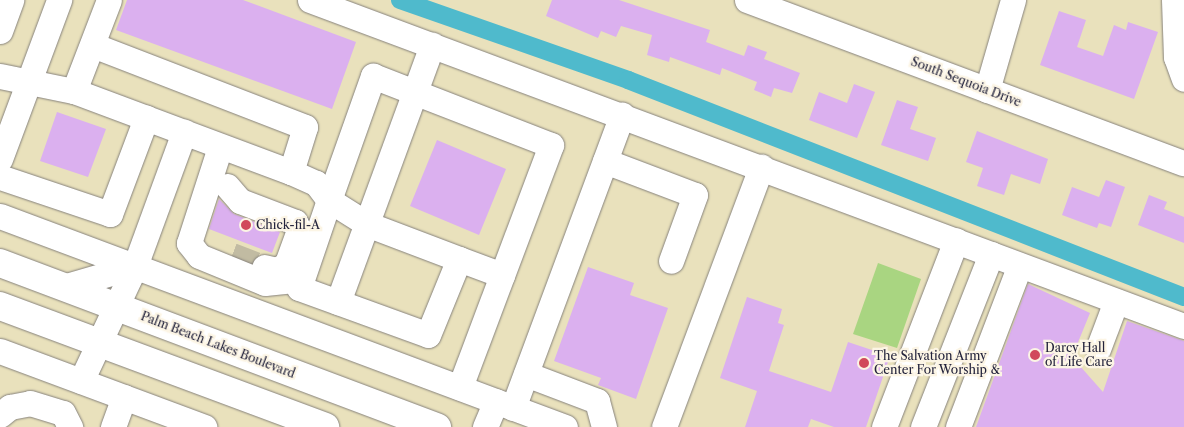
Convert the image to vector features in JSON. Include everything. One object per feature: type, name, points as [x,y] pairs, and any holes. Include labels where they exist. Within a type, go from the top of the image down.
[{"type":"main road","name":"Palm Beach Lakes Boulevard","points":[[0,263],[437,427]]},
{"type":"main road","points":[[0,306],[325,427]]},
{"type":"street","points":[[0,31],[11,0]]},
{"type":"street","points":[[0,159],[59,0]]},
{"type":"street","points":[[74,91],[109,0]]},
{"type":"street","points":[[310,0],[1184,326]]},
{"type":"street","name":"South Sequoia Drive","points":[[748,0],[1184,163]]},
{"type":"street","points":[[987,90],[1013,0]]},
{"type":"street","points":[[1174,0],[1176,57],[1184,79]]},
{"type":"street","points":[[92,45],[305,127],[290,172]]},
{"type":"street","points":[[338,302],[413,92],[432,45]]},
{"type":"street","points":[[0,76],[30,80],[74,91],[290,172],[316,183],[325,211]]},
{"type":"street","points":[[459,259],[428,335],[299,288],[373,76],[551,145],[460,388]]},
{"type":"street","points":[[485,427],[505,404],[526,374],[622,115]]},
{"type":"street","points":[[0,177],[110,214],[146,118]]},
{"type":"street","points":[[0,416],[20,403],[64,419],[76,379],[99,342],[135,266],[184,132]]},
{"type":"street","points":[[220,147],[218,183],[191,227],[189,242],[199,256],[266,283],[301,280]]},
{"type":"street","points":[[605,161],[695,196],[671,261]]},
{"type":"street","points":[[664,427],[761,167]]},
{"type":"street","points":[[218,183],[367,224],[502,274]]},
{"type":"street","points":[[218,183],[240,201],[295,222],[298,230],[286,265],[276,270],[264,267]]},
{"type":"street","points":[[0,216],[565,427]]},
{"type":"street","points":[[191,227],[205,244],[232,255]]},
{"type":"street","points":[[884,427],[956,240]]},
{"type":"street","points":[[951,427],[925,422],[991,254]]},
{"type":"street","points":[[958,427],[1020,265]]},
{"type":"street","points":[[63,287],[135,266]]},
{"type":"street","points":[[982,277],[1011,289]]},
{"type":"street","points":[[1098,349],[1116,301]]},
{"type":"street","points":[[0,350],[204,427]]},
{"type":"street","points":[[526,374],[598,401],[604,427]]},
{"type":"street","points":[[113,427],[124,397]]},
{"type":"green space","points":[[878,263],[921,279],[897,348],[853,334]]},
{"type":"building","points":[[127,0],[243,0],[356,42],[332,109],[116,30]]},
{"type":"building","points":[[552,0],[619,0],[710,30],[706,42],[744,56],[748,45],[767,52],[764,59],[800,73],[792,93],[774,88],[771,97],[754,90],[757,82],[722,68],[720,75],[670,57],[669,62],[647,55],[652,35],[621,26],[616,37],[601,31],[598,38],[546,16]]},
{"type":"building","points":[[1059,11],[1086,20],[1077,47],[1103,56],[1114,25],[1126,30],[1128,22],[1158,32],[1134,99],[1040,65]]},
{"type":"building","points":[[854,84],[875,92],[857,138],[809,120],[819,92],[847,103]]},
{"type":"building","points":[[897,100],[918,107],[910,129],[936,138],[928,161],[881,145]]},
{"type":"building","points":[[57,112],[106,129],[88,177],[40,161]]},
{"type":"building","points":[[977,131],[1048,159],[1040,184],[1011,174],[1004,195],[977,186],[983,168],[966,162]]},
{"type":"building","points":[[437,140],[506,169],[479,235],[410,206]]},
{"type":"building","points":[[1106,180],[1125,187],[1111,227],[1099,223],[1097,228],[1062,215],[1072,187],[1099,197]]},
{"type":"building","points":[[1149,195],[1167,202],[1164,209],[1184,217],[1184,243],[1138,225]]},
{"type":"building","name":"Chick-fil-A","points":[[219,199],[234,214],[280,232],[272,253],[209,229]]},
{"type":"building","points":[[588,267],[634,283],[630,295],[668,308],[636,399],[598,385],[601,378],[554,361]]},
{"type":"building","name":"Darcy Hall of Life Care","points":[[1028,284],[1090,313],[1072,357],[1103,392],[1127,321],[1184,341],[1184,427],[976,427]]},
{"type":"building","name":"The Salvation Army Center For Worship &","points":[[747,297],[782,309],[778,323],[784,325],[769,371],[831,392],[848,342],[890,356],[866,427],[834,427],[811,419],[808,427],[745,427],[757,391],[720,378]]},
{"type":"waterway","points":[[400,0],[628,80],[1184,297]]},
{"type":"tunnel","points":[[232,255],[264,267]]},
{"type":"place","name":"Chick-fil-A","points":[[246,225]]},
{"type":"place","name":"Darcy Hall of Life Care","points":[[1035,355]]},
{"type":"place","name":"The Salvation Army Center For Worship &","points":[[864,363]]}]
